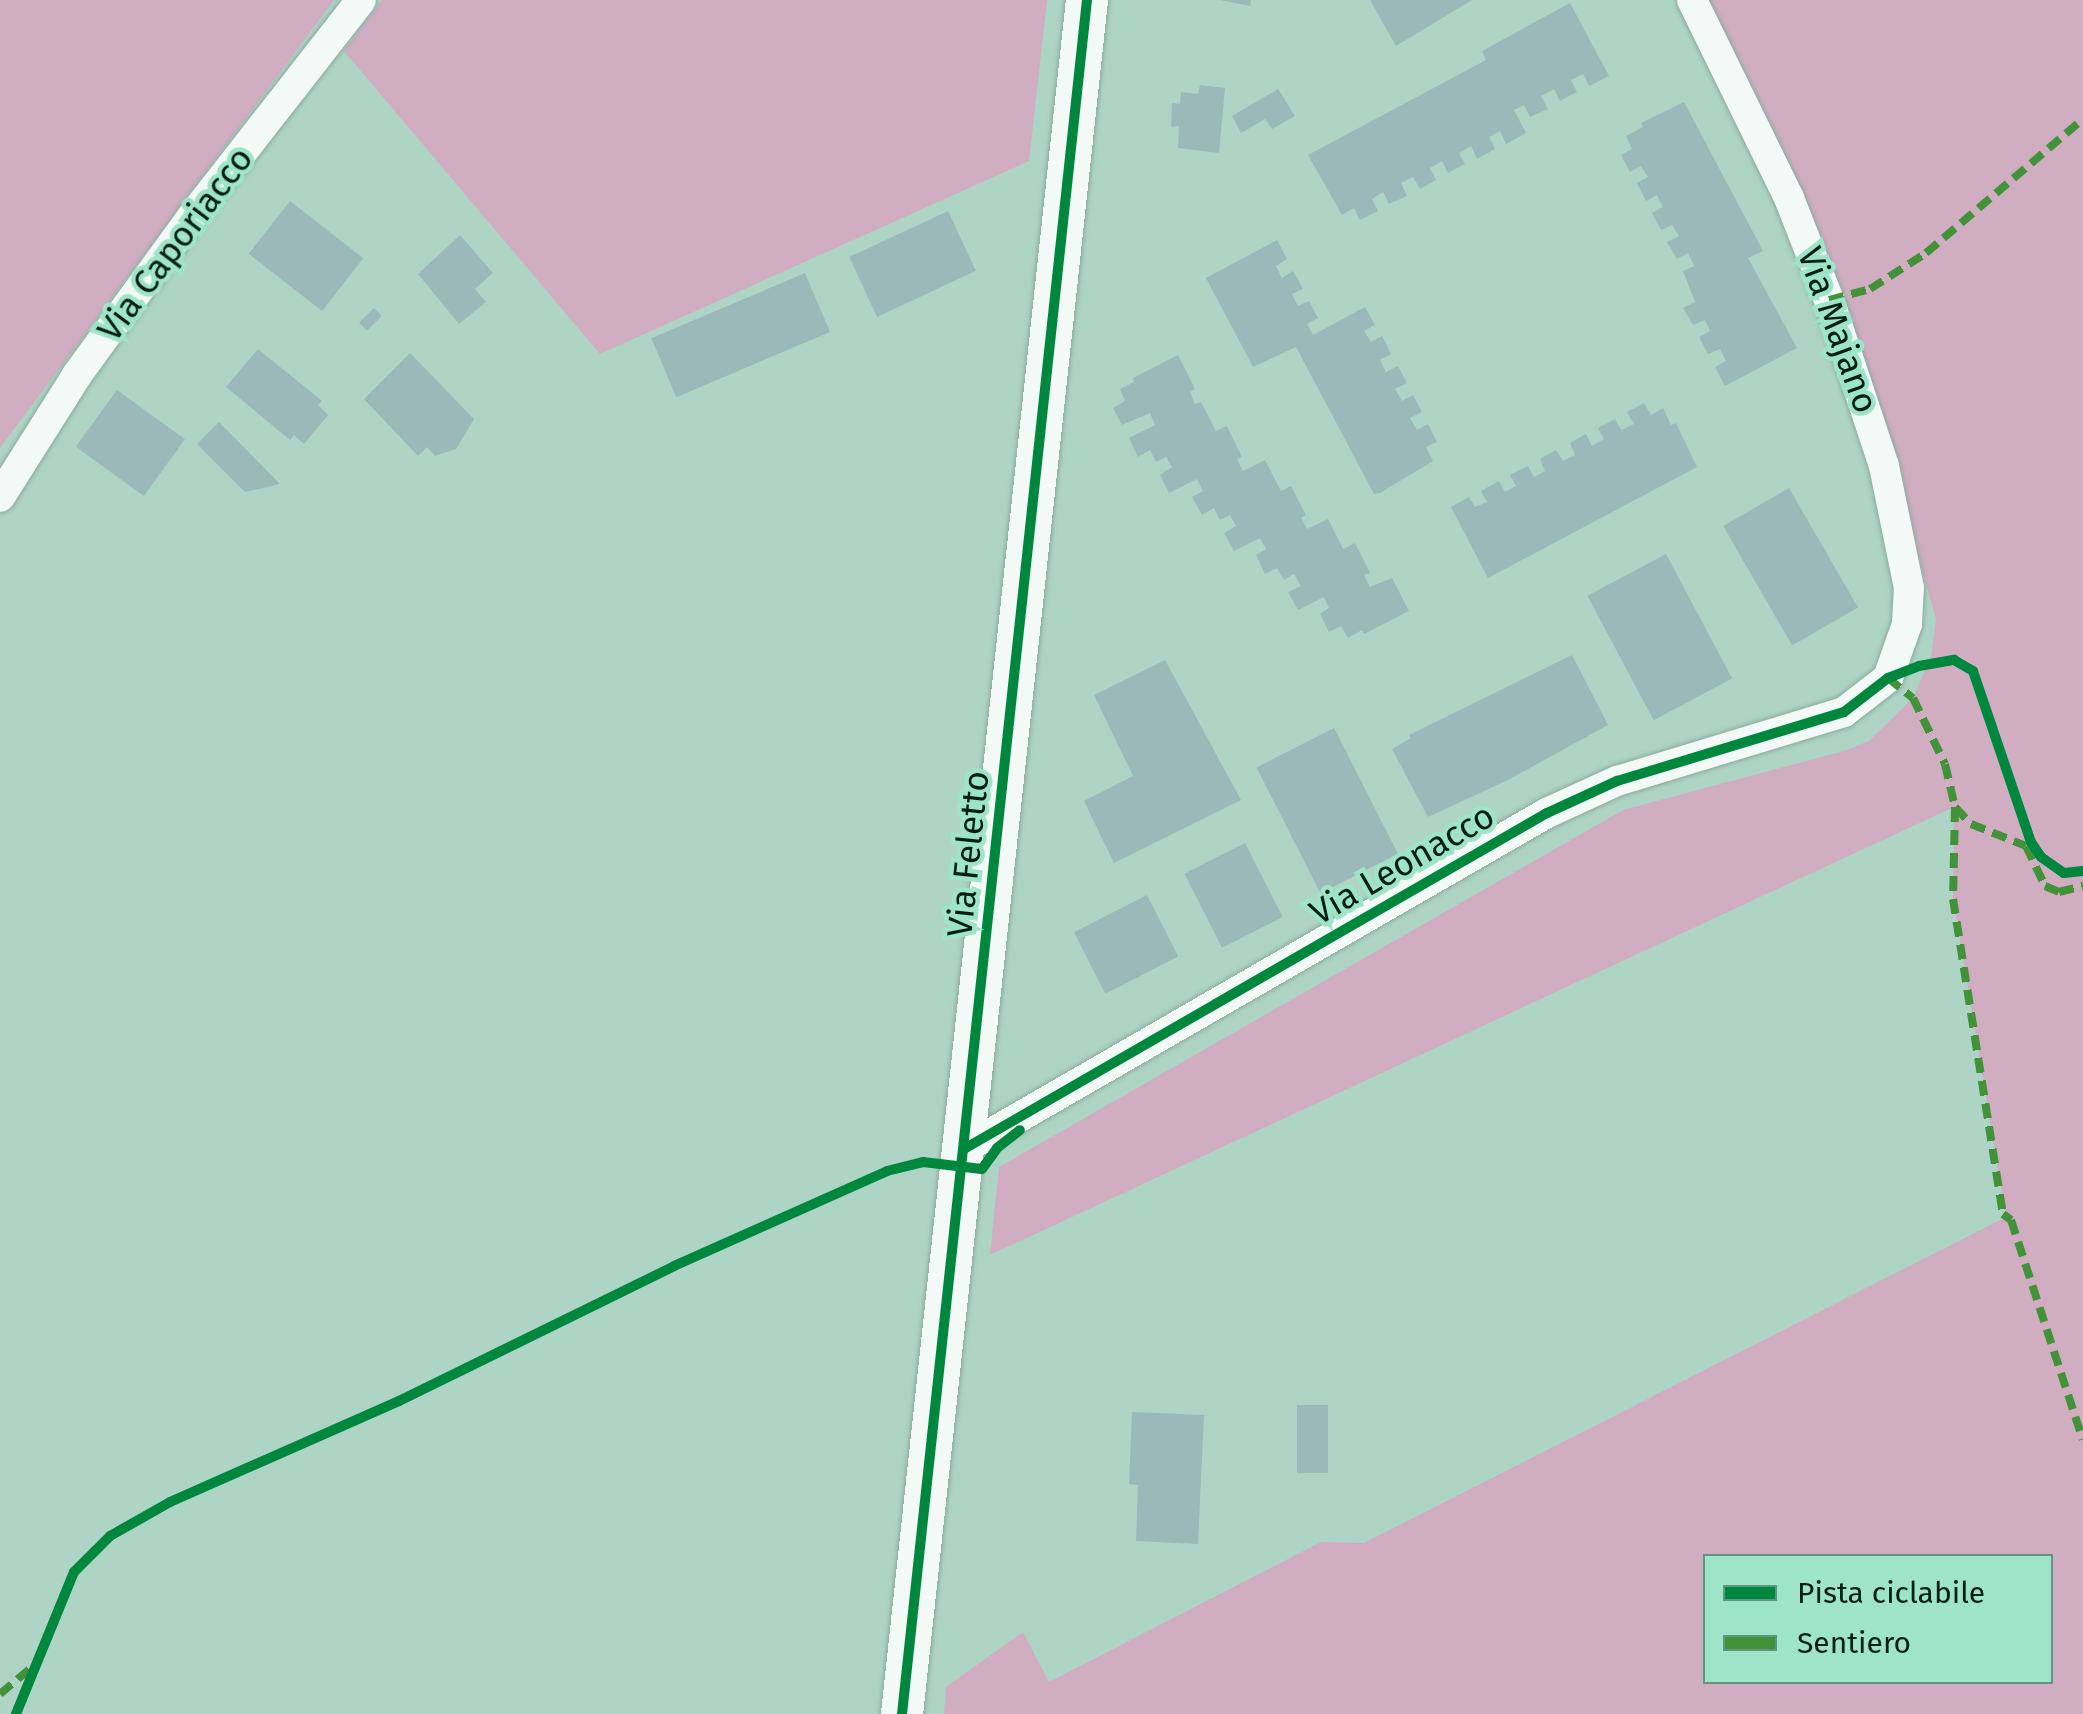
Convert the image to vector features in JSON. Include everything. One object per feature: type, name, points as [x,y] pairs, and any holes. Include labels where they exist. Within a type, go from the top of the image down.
[{"type":"street","name":"Via Caporiacco","points":[[0,497],[77,375],[182,230],[361,0]]},
{"type":"street","name":"Via Feletto","points":[[902,1714],[1086,0]]},
{"type":"street","name":"Via Majano","points":[[1692,0],[1789,198],[1829,300],[1884,466],[1908,588],[1907,624],[1888,678]]},
{"type":"street","name":"Via Leonacco","points":[[964,1148],[1546,813],[1617,781],[1832,717],[1868,697],[1888,678]]},
{"type":"shaded area","points":[[0,0],[334,0],[0,448]]},
{"type":"shaded area","points":[[382,0],[1047,0],[1029,161],[600,354],[344,51]]},
{"type":"shaded area","points":[[1692,0],[2083,0],[2083,1714],[944,1714],[946,1687],[1023,1632],[1049,1682],[1321,1542],[1364,1543],[2006,1217],[1953,899],[1954,807],[990,1255],[999,1167],[1623,810],[1869,741],[1913,698],[1931,657],[1936,619],[1907,518]]},
{"type":"building","points":[[1220,0],[1251,0],[1250,6]]},
{"type":"building","points":[[1370,0],[1472,0],[1396,46]]},
{"type":"building","points":[[1570,3],[1609,76],[1589,86],[1583,74],[1571,80],[1577,92],[1560,101],[1554,89],[1541,96],[1548,109],[1530,117],[1524,105],[1514,110],[1526,133],[1506,144],[1500,131],[1489,137],[1495,149],[1477,159],[1471,146],[1459,153],[1465,164],[1448,173],[1442,161],[1430,168],[1436,180],[1420,189],[1413,177],[1401,183],[1407,196],[1389,204],[1383,192],[1372,199],[1378,211],[1360,220],[1354,208],[1342,215],[1308,155],[1486,60],[1482,51]]},
{"type":"building","points":[[1200,85],[1225,88],[1219,153],[1178,148],[1179,126],[1171,127],[1172,103],[1180,104],[1181,92],[1198,94]]},
{"type":"building","points":[[1278,89],[1295,116],[1272,129],[1265,119],[1241,133],[1232,116]]},
{"type":"building","points":[[1684,102],[1763,251],[1748,258],[1797,348],[1725,386],[1715,367],[1726,361],[1720,349],[1708,354],[1699,337],[1710,331],[1705,320],[1693,325],[1683,308],[1695,302],[1683,271],[1694,266],[1688,253],[1677,259],[1667,242],[1679,236],[1672,225],[1661,230],[1652,213],[1663,207],[1657,195],[1646,201],[1637,183],[1648,177],[1641,166],[1630,172],[1621,155],[1632,149],[1626,136],[1643,127],[1641,123]]},
{"type":"building","points":[[290,201],[363,258],[322,311],[249,254]]},
{"type":"building","points":[[948,211],[976,271],[877,317],[849,257]]},
{"type":"building","points":[[460,235],[493,273],[475,289],[486,302],[459,324],[418,274]]},
{"type":"building","points":[[1277,240],[1287,259],[1276,266],[1282,278],[1293,271],[1303,289],[1292,294],[1298,306],[1309,301],[1318,318],[1307,324],[1313,335],[1365,307],[1375,325],[1364,331],[1371,342],[1382,336],[1391,354],[1380,360],[1386,372],[1398,366],[1407,383],[1395,389],[1402,401],[1413,395],[1422,412],[1410,418],[1417,430],[1428,424],[1437,442],[1426,447],[1433,461],[1380,493],[1374,494],[1296,347],[1253,367],[1206,278]]},
{"type":"building","points":[[805,273],[830,332],[676,397],[651,338]]},
{"type":"building","points":[[374,308],[382,316],[367,331],[359,323]]},
{"type":"building","points":[[258,349],[322,401],[318,405],[328,415],[304,444],[294,435],[290,440],[226,387]]},
{"type":"building","points":[[410,353],[474,419],[456,449],[435,456],[427,447],[418,456],[364,399]]},
{"type":"building","points":[[1178,355],[1195,389],[1190,392],[1195,404],[1201,402],[1216,431],[1227,426],[1242,457],[1237,459],[1243,471],[1265,460],[1281,491],[1291,486],[1306,515],[1301,518],[1307,529],[1328,519],[1343,549],[1355,543],[1370,573],[1364,575],[1370,587],[1392,578],[1409,611],[1364,634],[1362,630],[1348,638],[1341,626],[1329,632],[1320,614],[1329,608],[1324,597],[1298,610],[1288,592],[1301,586],[1294,574],[1284,580],[1277,568],[1265,574],[1256,555],[1266,549],[1260,538],[1234,551],[1224,533],[1236,526],[1230,515],[1220,520],[1214,508],[1202,515],[1192,497],[1203,491],[1197,479],[1169,493],[1160,475],[1172,467],[1166,457],[1156,462],[1150,450],[1138,457],[1129,438],[1155,425],[1150,413],[1122,425],[1113,408],[1125,401],[1120,389],[1134,382],[1133,378]]},
{"type":"building","points":[[117,390],[185,439],[144,496],[76,447]]},
{"type":"building","points":[[1644,403],[1651,415],[1663,408],[1671,425],[1676,423],[1697,467],[1488,578],[1451,507],[1469,497],[1475,507],[1487,502],[1481,491],[1499,481],[1505,492],[1516,486],[1510,475],[1528,466],[1534,477],[1545,471],[1540,459],[1556,450],[1563,461],[1575,455],[1570,443],[1586,434],[1592,446],[1604,439],[1598,428],[1615,419],[1621,430],[1634,424],[1627,412]]},
{"type":"building","points":[[219,422],[280,484],[245,492],[197,444]]},
{"type":"building","points":[[1789,488],[1858,608],[1792,646],[1723,526]]},
{"type":"building","points":[[1666,554],[1732,678],[1654,720],[1587,596]]},
{"type":"building","points":[[1572,655],[1608,725],[1508,780],[1428,817],[1392,749],[1411,738],[1409,735]]},
{"type":"building","points":[[1165,660],[1241,800],[1114,863],[1084,801],[1133,776],[1094,695]]},
{"type":"building","points":[[1334,728],[1398,854],[1320,893],[1256,767]]},
{"type":"building","points":[[1245,843],[1283,917],[1222,948],[1184,874]]},
{"type":"building","points":[[1147,895],[1178,956],[1105,994],[1074,932]]},
{"type":"building","points":[[1297,1405],[1328,1405],[1328,1473],[1297,1473]]},
{"type":"building","points":[[1132,1412],[1204,1415],[1198,1544],[1136,1541],[1138,1485],[1129,1484]]},
{"type":"marked path","points":[[1829,300],[1870,289],[1926,253],[2083,119]]},
{"type":"marked path","points":[[1888,678],[1913,698],[1945,764],[1955,807],[1953,899],[2003,1214],[2011,1220],[2083,1440]]},
{"type":"marked path","points":[[1955,807],[1971,824],[2026,846],[2045,886],[2059,892],[2083,886]]},
{"type":"marked path","points":[[0,1694],[31,1668]]},
{"type":"cycle path","points":[[902,1714],[1087,0]]},
{"type":"cycle path","points":[[964,1149],[1547,813],[1617,781],[1844,712],[1888,678],[1919,666],[1954,660],[1973,671],[2031,842],[2041,857],[2064,873],[2083,871]]},
{"type":"cycle path","points":[[16,1714],[74,1572],[110,1536],[170,1502],[399,1401],[674,1266],[887,1171],[923,1162],[982,1169],[997,1148],[1020,1130]]}]
